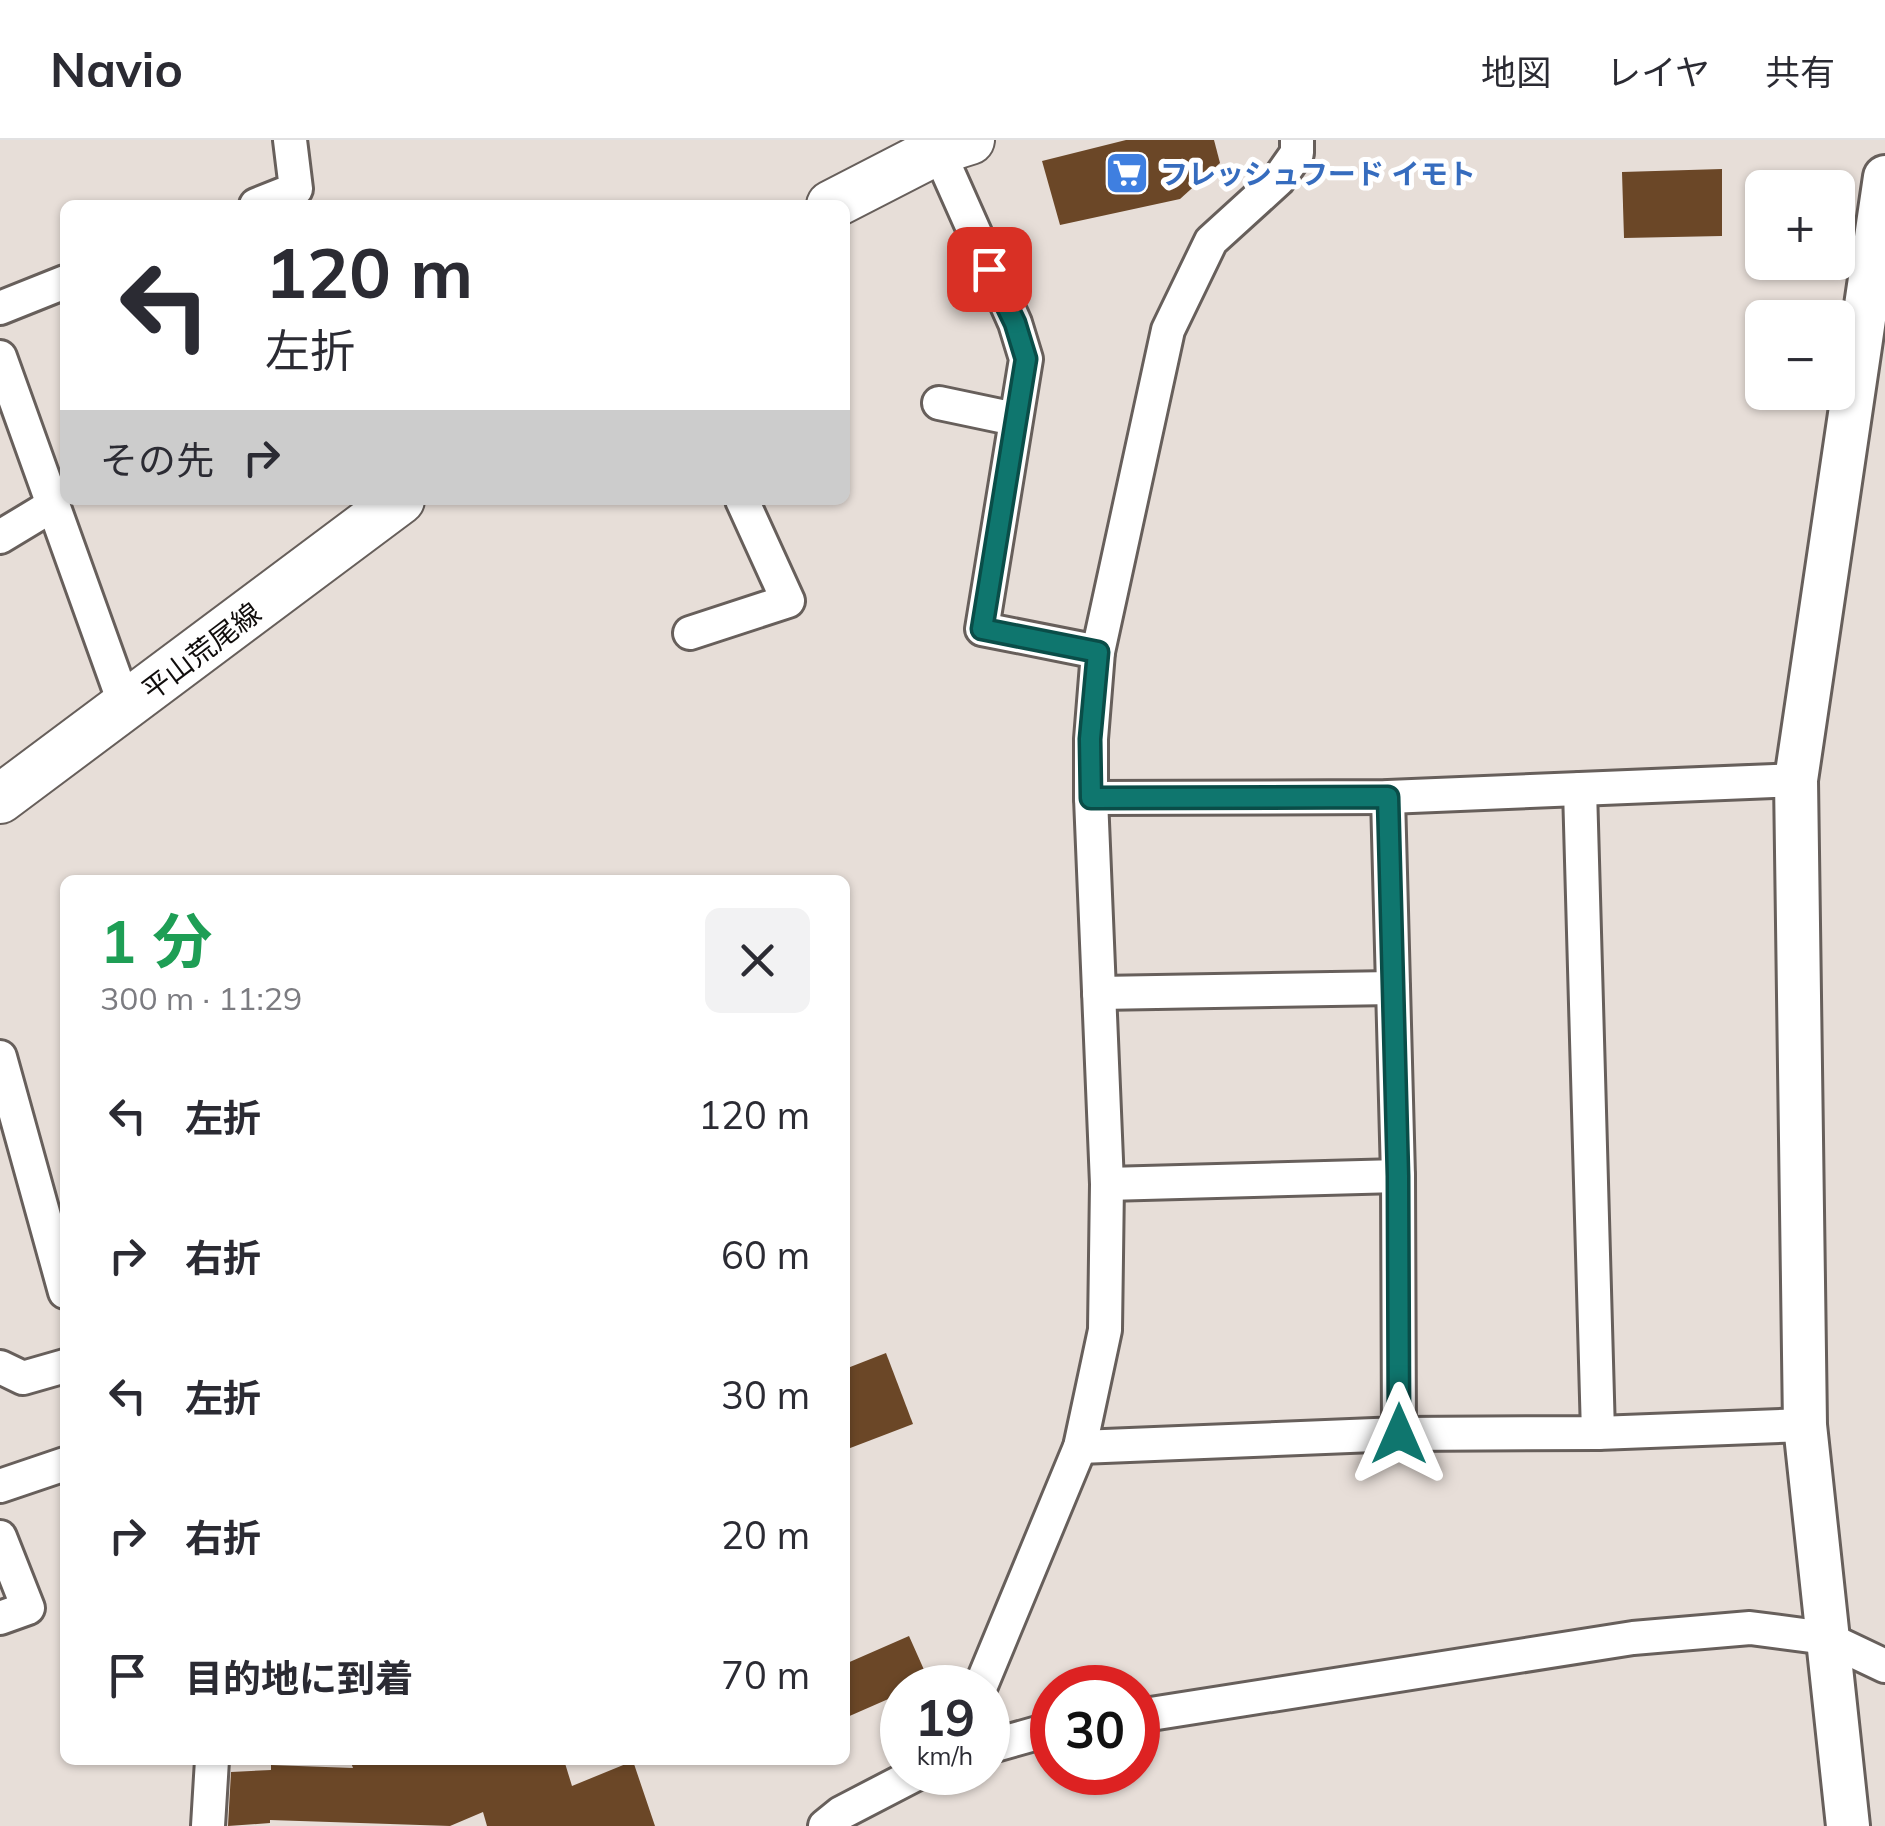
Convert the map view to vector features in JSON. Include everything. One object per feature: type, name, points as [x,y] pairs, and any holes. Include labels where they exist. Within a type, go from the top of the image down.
[{"type":"main road","points":[[841,200],[959,143]]},
{"type":"main road","name":"平山荒尾線","points":[[0,799],[393,505]]},
{"type":"street","points":[[268,200],[296,189],[290,140]]},
{"type":"street","points":[[990,1665],[1080,1447],[1105,1330],[1107,1184],[1090,739],[1098,652],[1168,330],[1211,240],[1278,180],[1297,153],[1297,140]]},
{"type":"street","points":[[959,143],[1026,359],[982,629],[1098,652]]},
{"type":"street","points":[[1848,1826],[1805,1425],[1796,780],[1885,177]]},
{"type":"street","points":[[0,308],[60,284]]},
{"type":"street","points":[[0,358],[54,484],[0,537]]},
{"type":"street","points":[[938,403],[1015,418]]},
{"type":"street","points":[[61,505],[126,708]]},
{"type":"street","points":[[690,633],[788,601],[744,505]]},
{"type":"street","points":[[1091,798],[1388,797],[1796,780]]},
{"type":"street","points":[[1580,789],[1598,1434]]},
{"type":"street","points":[[1388,797],[1398,1176],[1399,1434]]},
{"type":"street","points":[[1099,992],[1393,988]]},
{"type":"street","points":[[0,1057],[60,1274]]},
{"type":"street","points":[[1107,1184],[1398,1176]]},
{"type":"street","points":[[0,1367],[23,1378],[60,1367]]},
{"type":"street","points":[[1080,1447],[1399,1434],[1598,1434],[1805,1425]]},
{"type":"street","points":[[0,1486],[60,1466]]},
{"type":"street","points":[[0,1537],[28,1608],[0,1618]]},
{"type":"street","points":[[1160,1713],[1632,1638],[1750,1628],[1826,1638],[1885,1666]]},
{"type":"street","points":[[208,1826],[212,1765]]},
{"type":"street","points":[[826,1826],[841,1813],[880,1793]]},
{"type":"building","name":"フレッシュフード イモト","points":[[1126,140],[1214,140],[1220,163],[1180,199],[1060,225],[1042,161]]},
{"type":"building","points":[[1722,169],[1722,236],[1624,238],[1622,172]]},
{"type":"building","points":[[886,1353],[913,1424],[850,1448],[850,1367]]},
{"type":"building","points":[[909,1636],[922,1665],[880,1665],[880,1703],[850,1716],[850,1662]]},
{"type":"building","points":[[271,1765],[353,1768],[352,1765],[566,1765],[572,1786],[623,1765],[634,1765],[655,1826],[487,1826],[483,1812],[450,1826],[270,1820],[228,1826],[231,1772],[271,1770]]},
{"type":"place","name":"フレッシュフード イモト","points":[[1127,173]]},
{"type":"route","points":[[989,269],[1015,323],[1026,359],[982,629],[1098,652],[1090,739],[1091,798],[1388,797],[1398,1176],[1399,1434]]}]
